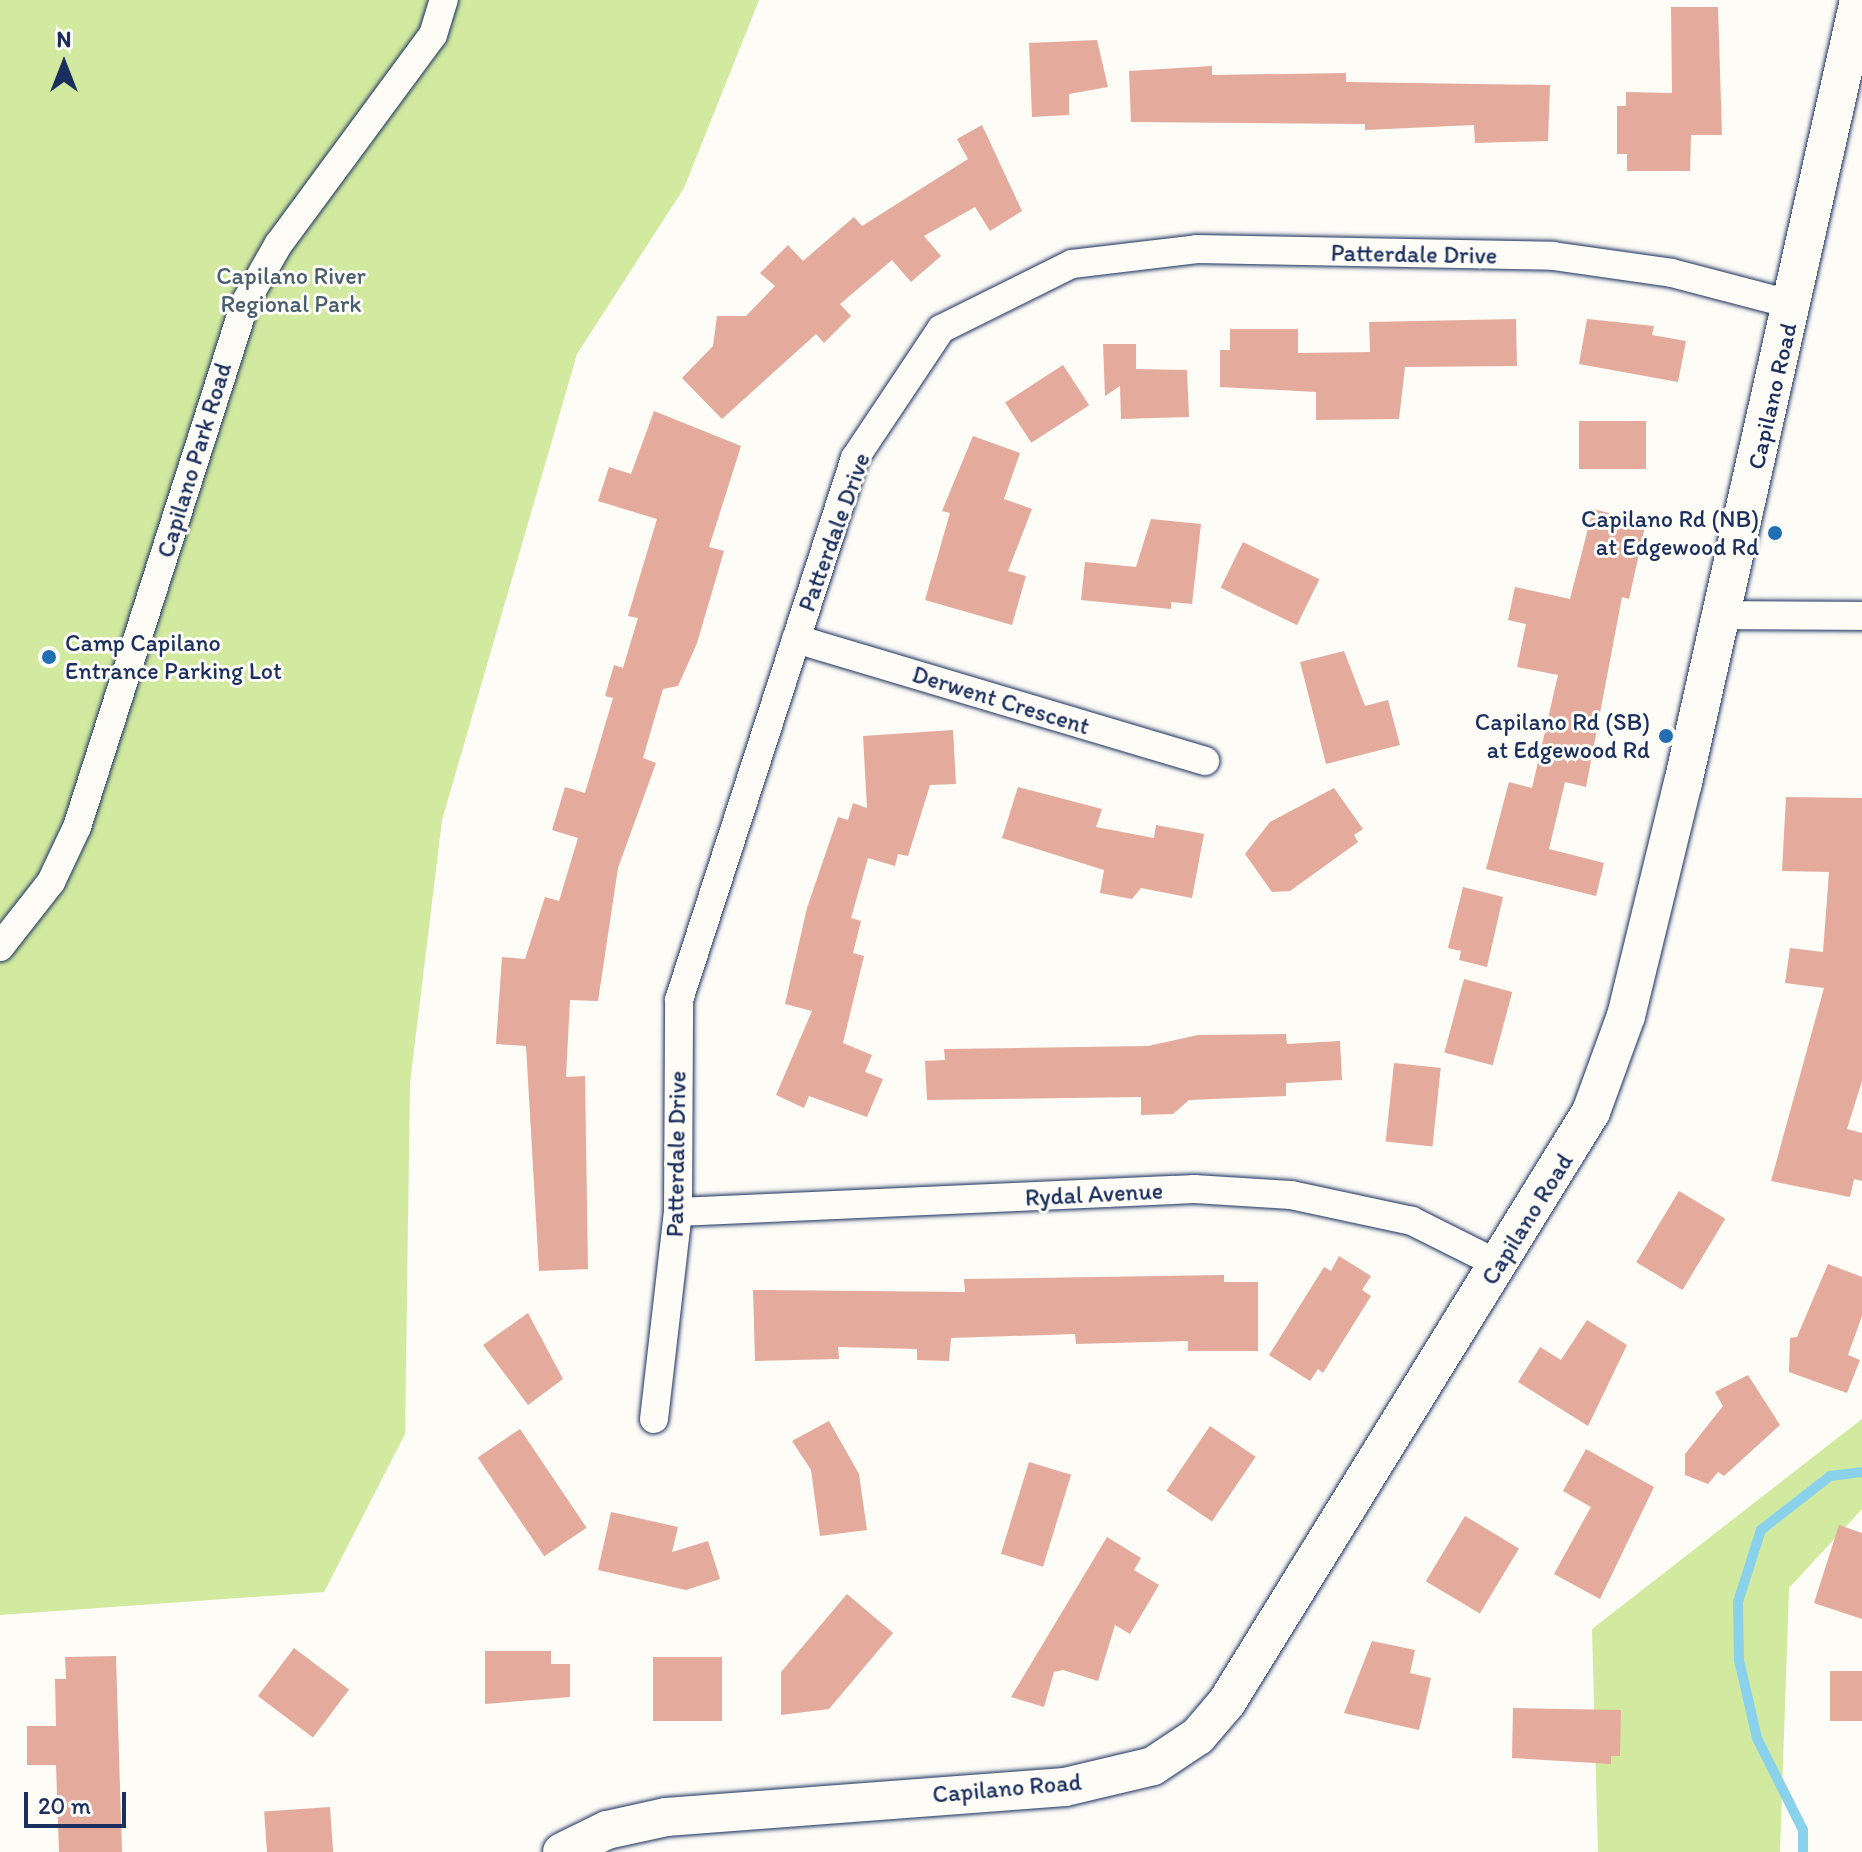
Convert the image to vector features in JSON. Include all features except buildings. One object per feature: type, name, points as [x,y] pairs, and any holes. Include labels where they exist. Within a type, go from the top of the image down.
[{"type":"main road","name":"Capilano Road","points":[[562,1852],[607,1830],[666,1817],[1065,1787],[1153,1766],[1198,1736],[1227,1702],[1591,1112],[1626,1016],[1794,305],[1859,0]]},
{"type":"street","name":"Capilano Park Road","points":[[0,947],[51,882],[77,827],[245,303],[278,245],[433,35],[444,0]]},
{"type":"street","name":"Patterdale Drive","points":[[654,1419],[678,1212],[679,1000],[855,458],[941,329],[1072,264],[1197,249],[1553,256],[1672,273],[1794,305]]},
{"type":"street","points":[[1721,615],[1862,616]]},
{"type":"street","name":"Derwent Crescent","points":[[796,639],[1205,761]]},
{"type":"street","name":"Rydal Avenue","points":[[678,1212],[1194,1189],[1291,1195],[1412,1221],[1498,1264]]},
{"type":"green space","name":"Capilano River Regional Park","points":[[0,0],[759,0],[684,188],[577,354],[442,820],[410,1083],[405,1434],[324,1592],[0,1615]]},
{"type":"green space","points":[[1862,1419],[1862,1509],[1789,1588],[1780,1852],[1598,1852],[1592,1629]]},
{"type":"waterway","points":[[1803,1852],[1803,1830],[1757,1738],[1739,1660],[1738,1602],[1761,1530],[1830,1476],[1862,1472]]},
{"type":"place","name":"Capilano Rd (NB) at Edgewood Rd","points":[[1775,533]]},
{"type":"place","name":"Camp Capilano Entrance Parking Lot","points":[[49,657]]},
{"type":"place","name":"Capilano Rd (SB) at Edgewood Rd","points":[[1666,736]]}]
